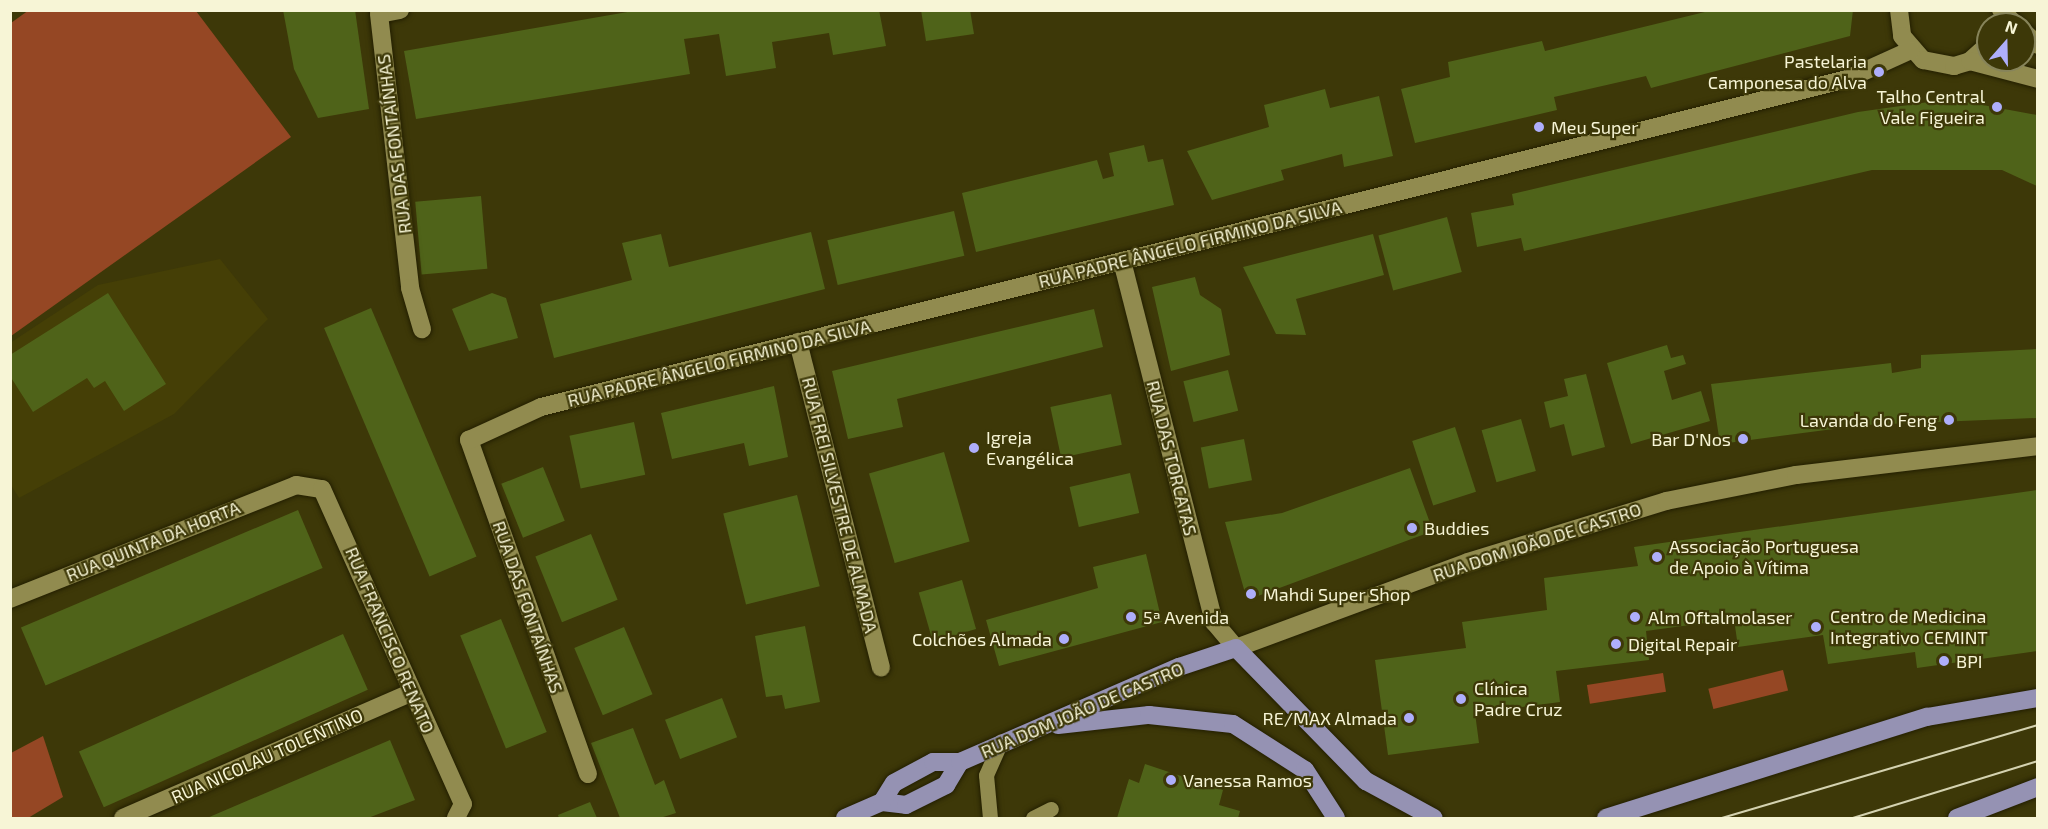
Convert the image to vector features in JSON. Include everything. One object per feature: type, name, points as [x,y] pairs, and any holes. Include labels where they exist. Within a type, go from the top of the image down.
[{"type":"main road","name":"RUA DOM JOÃO DE CASTRO","points":[[882,802],[894,783],[933,762],[960,762],[1001,741],[1236,648]]},
{"type":"main road","points":[[1236,648],[1366,781],[1434,819]]},
{"type":"main road","points":[[1606,819],[1927,717],[2037,698]]},
{"type":"main road","points":[[1036,727],[1149,715],[1233,724],[1305,770],[1336,819]]},
{"type":"main road","name":"RUA DOM JOÃO DE CASTRO","points":[[844,819],[882,802],[906,805],[946,786],[960,762]]},
{"type":"main road","points":[[1957,819],[2037,787]]},
{"type":"street","name":"RUA DAS FONTAÍNHAS","points":[[400,10],[380,14],[410,288],[422,329]]},
{"type":"street","points":[[1899,10],[1902,36],[1911,50],[1938,66],[1970,61],[2037,79]]},
{"type":"street","name":"RUA PADRE ÂNGELO FIRMINO DA SILVA","points":[[469,440],[541,407],[1847,79],[1911,50]]},
{"type":"street","points":[[1970,61],[1976,56]]},
{"type":"street","name":"RUA DAS TORCATAS","points":[[1122,261],[1214,622],[1236,648]]},
{"type":"street","name":"RUA FREI SILVESTRE DE ALMADA","points":[[798,342],[881,668]]},
{"type":"street","name":"RUA DAS FONTAÍNHAS","points":[[469,440],[588,774]]},
{"type":"street","name":"RUA DOM JOÃO DE CASTRO","points":[[1236,648],[1479,558],[1666,501],[1796,475],[2037,446]]},
{"type":"street","name":"RUA QUINTA DA HORTA","points":[[10,599],[296,484]]},
{"type":"street","name":"RUA FRANCISCO RENATO","points":[[296,484],[316,486],[332,500],[410,693],[463,804],[456,818]]},
{"type":"street","name":"RUA NICOLAU TOLENTINO","points":[[123,819],[410,693]]},
{"type":"lane","points":[[990,819],[986,775],[1001,741]]},
{"type":"lane","points":[[1033,819],[1051,809]]},
{"type":"shaded area","points":[[29,10],[196,11],[291,137],[11,336],[11,23]]},
{"type":"shaded area","points":[[220,259],[268,319],[174,414],[19,498],[11,485],[10,343],[98,285]]},
{"type":"shaded area","points":[[1783,670],[1788,690],[1713,709],[1708,689]]},
{"type":"shaded area","points":[[1663,673],[1666,692],[1590,704],[1587,685]]},
{"type":"shaded area","points":[[43,736],[63,797],[28,818],[11,818],[11,753]]},
{"type":"building","points":[[283,10],[355,10],[369,109],[318,118],[294,69]]},
{"type":"building","points":[[639,10],[879,10],[886,46],[833,55],[829,33],[772,42],[776,68],[726,76],[719,34],[684,39],[690,74],[416,119],[404,51]]},
{"type":"building","points":[[921,10],[970,10],[974,34],[926,41]]},
{"type":"building","points":[[1713,10],[1853,10],[1850,36],[1651,88],[1646,76],[1554,97],[1557,110],[1415,143],[1401,89],[1450,77],[1448,62],[1542,41],[1545,51]]},
{"type":"building","points":[[1325,89],[1330,108],[1379,96],[1393,156],[1344,167],[1342,154],[1281,170],[1284,180],[1212,200],[1187,151],[1269,127],[1264,105]]},
{"type":"building","points":[[1950,99],[2037,115],[2037,186],[2002,170],[1872,170],[1524,251],[1521,238],[1477,247],[1471,213],[1514,205],[1512,194],[1858,112]]},
{"type":"building","points":[[1144,145],[1148,162],[1163,159],[1174,205],[976,252],[962,193],[1097,160],[1103,179],[1114,176],[1109,153]]},
{"type":"building","points":[[481,196],[487,269],[422,274],[415,202]]},
{"type":"building","points":[[954,211],[964,256],[838,285],[827,240]]},
{"type":"building","points":[[1447,217],[1462,272],[1393,290],[1378,235]]},
{"type":"building","points":[[811,232],[825,289],[554,358],[540,304],[632,280],[622,243],[661,234],[669,267]]},
{"type":"building","points":[[1373,234],[1384,275],[1296,299],[1306,335],[1276,334],[1243,267]]},
{"type":"building","points":[[1195,277],[1200,295],[1221,309],[1230,355],[1171,371],[1152,287]]},
{"type":"building","points":[[108,293],[166,384],[124,411],[105,381],[94,388],[87,378],[33,412],[10,376],[10,355]]},
{"type":"building","points":[[492,293],[506,298],[518,338],[469,351],[452,309]]},
{"type":"building","points":[[371,308],[476,557],[430,576],[324,328]]},
{"type":"building","points":[[1094,309],[1103,347],[897,399],[903,427],[848,439],[832,371]]},
{"type":"building","points":[[1667,345],[1671,358],[1683,355],[1686,364],[1664,371],[1672,400],[1701,391],[1710,421],[1631,444],[1607,363]]},
{"type":"building","points":[[2037,349],[2037,418],[1864,425],[1720,444],[1711,384],[1891,363],[1892,373],[1921,368],[1921,355]]},
{"type":"building","points":[[1228,370],[1238,411],[1194,422],[1183,381]]},
{"type":"building","points":[[1586,374],[1605,447],[1572,456],[1564,424],[1550,428],[1544,402],[1568,396],[1564,379]]},
{"type":"building","points":[[774,386],[788,457],[749,466],[744,443],[672,459],[661,413]]},
{"type":"building","points":[[1111,394],[1122,445],[1061,458],[1050,407]]},
{"type":"building","points":[[1521,419],[1536,471],[1496,482],[1482,430]]},
{"type":"building","points":[[634,422],[645,475],[581,489],[569,436]]},
{"type":"building","points":[[1455,427],[1476,492],[1433,506],[1412,441]]},
{"type":"building","points":[[1244,439],[1252,480],[1209,489],[1201,447]]},
{"type":"building","points":[[944,452],[970,541],[895,563],[869,473]]},
{"type":"building","points":[[543,467],[565,521],[523,538],[501,484]]},
{"type":"building","points":[[1410,468],[1433,531],[1247,600],[1225,522],[1282,513]]},
{"type":"building","points":[[1130,473],[1139,513],[1079,527],[1070,487]]},
{"type":"building","points":[[2037,490],[2037,651],[1917,668],[1915,652],[1828,664],[1823,635],[1738,647],[1734,619],[1646,631],[1649,660],[1556,671],[1560,702],[1475,713],[1479,743],[1388,755],[1375,660],[1466,648],[1462,622],[1547,610],[1544,578],[1638,566],[1634,547]]},
{"type":"building","points":[[797,495],[820,586],[746,605],[723,513]]},
{"type":"building","points":[[298,510],[323,568],[46,686],[21,628]]},
{"type":"building","points":[[591,534],[618,600],[562,622],[535,556]]},
{"type":"building","points":[[1146,554],[1162,622],[999,666],[986,620],[1098,588],[1093,567]]},
{"type":"building","points":[[962,580],[976,629],[933,641],[919,592]]},
{"type":"building","points":[[501,619],[547,732],[506,749],[460,635]]},
{"type":"building","points":[[805,626],[820,702],[785,709],[782,695],[766,697],[755,636]]},
{"type":"building","points":[[624,627],[653,694],[603,715],[574,648]]},
{"type":"building","points":[[343,634],[368,690],[104,807],[79,752]]},
{"type":"building","points":[[722,698],[737,737],[680,759],[665,720]]},
{"type":"building","points":[[633,728],[655,785],[664,780],[676,813],[660,818],[620,818],[591,743]]},
{"type":"building","points":[[390,740],[415,800],[368,818],[207,818]]},
{"type":"building","points":[[1145,764],[1223,790],[1219,805],[1240,811],[1238,818],[1117,818],[1129,779],[1139,783]]},
{"type":"building","points":[[590,802],[597,818],[559,818],[558,815]]},
{"type":"tram line","points":[[1722,818],[2038,725]]},
{"type":"tram line","points":[[1853,818],[2038,761]]},
{"type":"place","name":"Pastelaria Camponesa do Alva","points":[[1879,72]]},
{"type":"place","name":"Talho Central Vale Figueira","points":[[1997,107]]},
{"type":"place","name":"Meu Super","points":[[1539,127]]},
{"type":"place","name":"Lavanda do Feng","points":[[1949,420]]},
{"type":"place","name":"Bar D'Nos","points":[[1743,439]]},
{"type":"place","name":"Igreja Evangélica","points":[[974,448]]},
{"type":"place","name":"Buddies","points":[[1412,528]]},
{"type":"place","name":"Associação Portuguesa de Apoio à Vítima","points":[[1657,557]]},
{"type":"place","name":"Mahdi Super Shop","points":[[1251,594]]},
{"type":"place","name":"5ª Avenida","points":[[1131,617]]},
{"type":"place","name":"Alm Oftalmolaser","points":[[1635,617]]},
{"type":"place","name":"Centro de Medicina Integrativo CEMINT","points":[[1816,627]]},
{"type":"place","name":"Colchões Almada","points":[[1064,639]]},
{"type":"place","name":"Digital Repair","points":[[1616,644]]},
{"type":"place","name":"BPI","points":[[1944,661]]},
{"type":"place","name":"Clínica Padre Cruz","points":[[1461,699]]},
{"type":"place","name":"RE/MAX Almada","points":[[1409,718]]},
{"type":"place","name":"Vanessa Ramos","points":[[1171,780]]}]
